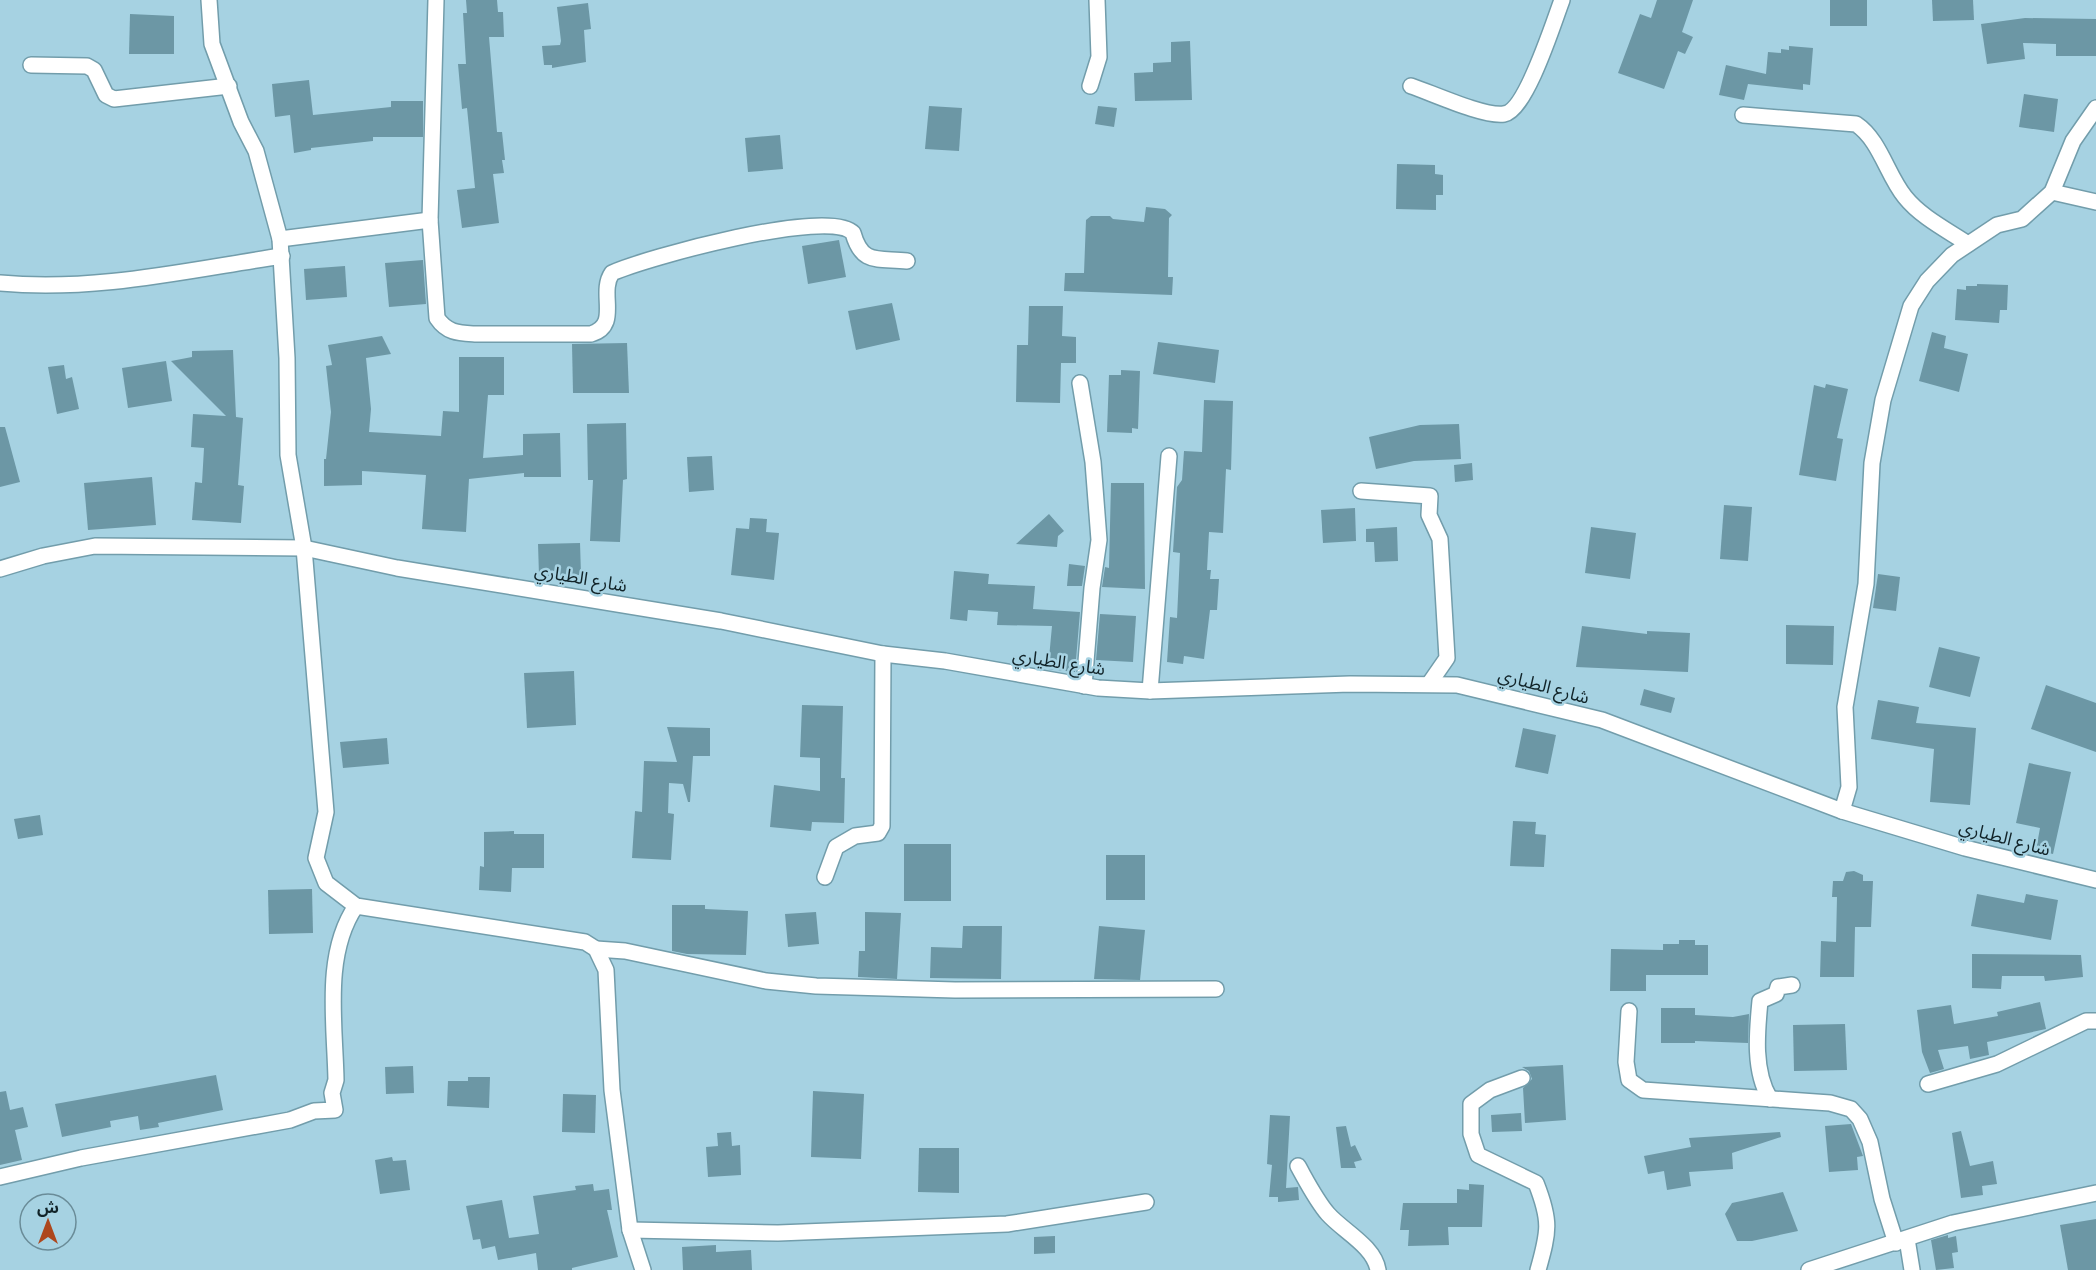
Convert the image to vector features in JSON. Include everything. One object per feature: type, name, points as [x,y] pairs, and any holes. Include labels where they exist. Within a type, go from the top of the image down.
[{"type":"street","points":[[209,0],[212,44],[241,122],[256,151],[280,239],[288,455],[304,548],[326,812],[316,858],[326,883],[356,906],[585,942],[596,949],[625,951],[766,981],[816,986],[1026,990],[1216,989]]},
{"type":"street","points":[[436,0],[430,220],[437,318],[443,326],[456,333],[591,334],[600,331],[608,320],[606,287],[612,273],[773,229],[846,227],[853,233],[858,250],[865,256],[907,261]]},
{"type":"street","points":[[1090,86],[1100,57],[1097,0]]},
{"type":"street","points":[[1411,86],[1490,113],[1506,114],[1515,109],[1527,90],[1562,0]]},
{"type":"street","points":[[31,65],[87,66],[94,70],[106,95],[114,99],[229,86]]},
{"type":"street","points":[[1842,811],[1849,787],[1845,707],[1866,584],[1872,463],[1883,400],[1911,306],[1927,281],[1952,255],[1997,225],[2022,219],[2052,192],[2073,141],[2096,108]]},
{"type":"street","points":[[1743,115],[1856,123],[1868,135],[1896,183],[1915,208],[1968,244]]},
{"type":"street","points":[[2052,192],[2096,202]]},
{"type":"street","points":[[280,239],[430,220]]},
{"type":"street","points":[[0,283],[35,286],[108,284],[282,256]]},
{"type":"street","points":[[1080,382],[1093,462],[1099,540],[1092,588],[1084,686]]},
{"type":"street","points":[[1150,691],[1169,456]]},
{"type":"street","points":[[1361,491],[1430,496],[1429,515],[1440,539],[1447,658],[1429,684]]},
{"type":"street","name":"شارع الطياري","points":[[0,569],[43,556],[95,546],[304,548],[397,568],[721,621],[883,654],[945,661],[1084,686],[1150,691],[1429,684],[1478,688],[1602,720],[1842,811],[1965,848],[2096,880]]},
{"type":"street","points":[[825,877],[836,847],[855,836],[878,833],[882,826],[883,654]]},
{"type":"street","points":[[0,1177],[81,1158],[290,1120],[314,1111],[335,1110],[332,1093],[336,1080],[334,975],[344,924],[356,906]]},
{"type":"street","points":[[596,949],[606,970],[612,1041],[612,1090],[630,1230],[643,1270]]},
{"type":"street","points":[[1770,1099],[1765,1091],[1759,1062],[1760,1001],[1776,994],[1778,987],[1792,985]]},
{"type":"street","points":[[1629,1011],[1626,1062],[1629,1080],[1635,1087],[1643,1090],[1830,1104],[1851,1109],[1856,1114],[1870,1142],[1882,1199],[1902,1241],[1912,1270]]},
{"type":"street","points":[[1928,1083],[1997,1064],[2086,1021],[2096,1021]]},
{"type":"street","points":[[1522,1078],[1490,1090],[1470,1104],[1471,1134],[1478,1155],[1536,1183],[1548,1212],[1547,1238],[1538,1270]]},
{"type":"street","points":[[1298,1166],[1328,1214],[1364,1247],[1377,1263],[1378,1270]]},
{"type":"street","points":[[1809,1270],[1953,1223],[2096,1193]]},
{"type":"street","points":[[630,1230],[778,1233],[1007,1224],[1114,1205],[1146,1202]]},
{"type":"building","points":[[466,0],[497,0],[498,12],[503,12],[504,37],[489,37],[497,132],[502,132],[505,160],[502,160],[504,173],[493,174],[499,223],[462,228],[457,190],[475,188],[467,108],[462,109],[458,64],[466,64],[463,13],[467,13]]},
{"type":"building","points":[[1657,0],[1693,0],[1682,32],[1693,37],[1685,54],[1678,51],[1664,89],[1618,73],[1640,14],[1651,18]]},
{"type":"building","points":[[1830,0],[1867,0],[1867,26],[1830,26]]},
{"type":"building","points":[[1932,0],[1973,0],[1974,20],[1933,21]]},
{"type":"building","points":[[588,3],[591,29],[584,30],[586,62],[552,68],[552,65],[544,65],[542,46],[560,45],[561,41],[557,7]]},
{"type":"building","points":[[130,14],[174,16],[174,54],[129,54]]},
{"type":"building","points":[[2025,18],[2096,19],[2096,56],[2056,56],[2056,44],[2023,43],[2025,59],[1987,64],[1981,24]]},
{"type":"building","points":[[1190,41],[1192,100],[1135,101],[1134,73],[1153,72],[1153,63],[1171,62],[1171,42]]},
{"type":"building","points":[[1789,46],[1813,48],[1810,85],[1803,84],[1803,90],[1748,84],[1744,100],[1719,95],[1726,65],[1766,74],[1768,52],[1781,53],[1781,49],[1789,50]]},
{"type":"building","points":[[309,80],[313,115],[391,107],[391,101],[423,101],[423,137],[373,137],[373,141],[311,148],[311,150],[294,153],[290,115],[275,117],[272,84]]},
{"type":"building","points":[[2024,94],[2058,99],[2054,132],[2019,127]]},
{"type":"building","points":[[929,106],[962,108],[959,151],[925,149]]},
{"type":"building","points":[[1098,106],[1117,108],[1114,127],[1095,124]]},
{"type":"building","points":[[780,135],[783,169],[748,172],[745,138]]},
{"type":"building","points":[[1397,164],[1435,165],[1435,174],[1443,175],[1443,195],[1436,195],[1436,210],[1396,209]]},
{"type":"building","points":[[1146,207],[1165,209],[1172,215],[1169,218],[1168,277],[1173,277],[1172,295],[1064,291],[1065,273],[1084,273],[1086,220],[1091,216],[1110,216],[1113,219],[1144,222]]},
{"type":"building","points":[[839,240],[846,277],[808,284],[802,246]]},
{"type":"building","points":[[423,260],[426,304],[389,307],[385,263]]},
{"type":"building","points":[[345,266],[347,297],[306,300],[304,269]]},
{"type":"building","points":[[1977,284],[2008,285],[2007,310],[2000,310],[1999,323],[1955,320],[1957,289],[1966,290],[1966,286],[1977,286]]},
{"type":"building","points":[[892,303],[900,340],[856,350],[848,311]]},
{"type":"building","points":[[1029,306],[1063,306],[1062,336],[1076,337],[1076,363],[1061,363],[1060,403],[1016,402],[1017,345],[1028,345]]},
{"type":"building","points":[[1932,332],[1946,336],[1944,348],[1968,354],[1959,392],[1919,381]]},
{"type":"building","points":[[382,336],[391,354],[366,358],[371,409],[369,432],[441,436],[443,411],[459,412],[459,357],[504,357],[504,395],[488,395],[483,458],[523,455],[523,434],[560,433],[561,477],[524,477],[524,473],[469,479],[466,532],[422,529],[426,475],[362,471],[362,485],[324,486],[324,459],[326,459],[331,412],[326,366],[332,365],[328,345]]},
{"type":"building","points":[[1158,342],[1219,350],[1215,383],[1153,374]]},
{"type":"building","points":[[627,343],[629,393],[573,393],[572,344]]},
{"type":"building","points":[[233,350],[236,417],[243,418],[238,485],[244,486],[241,523],[192,520],[195,482],[202,483],[204,448],[191,447],[193,414],[226,416],[171,361],[192,357],[192,351]]},
{"type":"building","points":[[166,361],[172,401],[128,408],[122,368]]},
{"type":"building","points":[[64,365],[66,379],[72,377],[79,409],[57,414],[48,367]]},
{"type":"building","points":[[1121,370],[1140,371],[1138,429],[1132,428],[1132,433],[1107,432],[1109,375],[1121,375]]},
{"type":"building","points":[[1826,384],[1848,389],[1837,438],[1843,439],[1836,481],[1799,475],[1814,385],[1825,388]]},
{"type":"building","points":[[1204,400],[1233,401],[1231,470],[1226,469],[1223,533],[1209,532],[1207,570],[1211,570],[1210,579],[1219,579],[1217,610],[1210,610],[1204,659],[1184,656],[1183,664],[1167,662],[1170,617],[1177,618],[1180,553],[1173,552],[1177,487],[1182,480],[1184,451],[1202,452]]},
{"type":"building","points":[[626,423],[627,479],[623,480],[620,542],[590,541],[593,480],[588,480],[587,424]]},
{"type":"building","points":[[1459,424],[1461,459],[1414,461],[1376,469],[1369,437],[1420,425]]},
{"type":"building","points":[[0,427],[5,427],[20,482],[0,487]]},
{"type":"building","points":[[712,456],[714,490],[689,492],[687,457]]},
{"type":"building","points":[[1472,463],[1473,480],[1455,482],[1454,465]]},
{"type":"building","points":[[152,477],[156,525],[88,530],[84,483]]},
{"type":"building","points":[[1111,483],[1144,483],[1145,589],[1102,587],[1105,567],[1109,568]]},
{"type":"building","points":[[1724,505],[1752,507],[1748,561],[1720,559]]},
{"type":"building","points":[[1355,508],[1356,541],[1323,543],[1321,510]]},
{"type":"building","points":[[1049,514],[1064,531],[1058,536],[1057,547],[1016,544]]},
{"type":"building","points":[[750,518],[767,519],[766,532],[779,533],[774,580],[731,575],[736,528],[749,529]]},
{"type":"building","points":[[1397,527],[1398,561],[1375,562],[1374,542],[1366,542],[1366,529]]},
{"type":"building","points":[[1591,527],[1636,533],[1630,579],[1585,573]]},
{"type":"building","points":[[580,543],[581,575],[539,576],[538,544]]},
{"type":"building","points":[[1069,564],[1085,566],[1082,586],[1067,586]]},
{"type":"building","points":[[954,571],[989,574],[988,584],[1035,586],[1033,609],[1080,612],[1075,672],[1048,669],[1052,626],[997,625],[998,612],[968,610],[967,621],[950,619]]},
{"type":"building","points":[[1878,574],[1900,577],[1896,611],[1873,608]]},
{"type":"building","points":[[1100,614],[1136,616],[1133,662],[1096,660]]},
{"type":"building","points":[[1786,625],[1834,626],[1833,665],[1786,664]]},
{"type":"building","points":[[1582,626],[1647,634],[1647,631],[1690,633],[1688,672],[1576,667]]},
{"type":"building","points":[[1939,647],[1980,657],[1970,697],[1929,687]]},
{"type":"building","points":[[574,671],[576,725],[527,728],[524,673]]},
{"type":"building","points":[[2046,685],[2096,703],[2096,752],[2031,729]]},
{"type":"building","points":[[1644,689],[1675,698],[1671,713],[1640,705]]},
{"type":"building","points":[[1878,700],[1919,707],[1916,723],[1976,728],[1970,805],[1930,802],[1934,749],[1871,739]]},
{"type":"building","points":[[802,705],[843,706],[841,778],[845,778],[844,823],[812,822],[811,831],[770,827],[774,785],[820,791],[820,758],[800,757]]},
{"type":"building","points":[[667,727],[710,728],[710,756],[693,756],[690,802],[688,802],[683,784],[669,783],[668,813],[674,814],[671,860],[632,858],[635,811],[642,812],[644,761],[677,762]]},
{"type":"building","points":[[1523,728],[1556,735],[1548,774],[1515,767]]},
{"type":"building","points":[[387,738],[389,764],[343,768],[340,742]]},
{"type":"building","points":[[2029,763],[2071,772],[2053,854],[2036,850],[2040,828],[2016,823]]},
{"type":"building","points":[[40,815],[43,835],[18,839],[14,819]]},
{"type":"building","points":[[1513,821],[1536,822],[1535,834],[1546,835],[1544,867],[1510,866]]},
{"type":"building","points":[[514,831],[514,834],[544,834],[544,868],[512,868],[511,892],[479,890],[480,866],[484,867],[484,832]]},
{"type":"building","points":[[904,844],[951,844],[951,901],[904,901]]},
{"type":"building","points":[[1106,855],[1145,855],[1145,900],[1106,900]]},
{"type":"building","points":[[1854,871],[1863,875],[1863,881],[1873,881],[1871,927],[1855,927],[1854,977],[1820,977],[1821,941],[1836,942],[1837,897],[1832,897],[1833,881],[1843,881],[1846,872]]},
{"type":"building","points":[[312,889],[313,933],[269,934],[268,890]]},
{"type":"building","points":[[1977,894],[2024,903],[2026,894],[2058,900],[2051,940],[1971,926]]},
{"type":"building","points":[[672,905],[705,905],[705,909],[748,911],[746,955],[687,954],[672,951]]},
{"type":"building","points":[[816,912],[819,944],[788,947],[785,914]]},
{"type":"building","points":[[865,912],[901,913],[897,979],[858,977],[859,951],[865,951]]},
{"type":"building","points":[[963,926],[1002,926],[1001,979],[930,978],[931,947],[962,948]]},
{"type":"building","points":[[1099,926],[1145,930],[1140,980],[1094,979]]},
{"type":"building","points":[[1679,940],[1695,940],[1695,945],[1708,945],[1708,975],[1646,975],[1646,991],[1610,991],[1611,949],[1663,950],[1663,944],[1679,944]]},
{"type":"building","points":[[1972,954],[2081,955],[2083,977],[2045,981],[2044,976],[2002,976],[2001,989],[1972,988]]},
{"type":"building","points":[[2040,1002],[2046,1029],[1987,1042],[1989,1055],[1970,1059],[1968,1046],[1938,1050],[1944,1069],[1930,1073],[1922,1052],[1917,1010],[1951,1005],[1954,1024],[1998,1016],[1997,1012]]},
{"type":"building","points":[[1661,1008],[1695,1008],[1695,1015],[1733,1017],[1749,1014],[1748,1043],[1695,1041],[1695,1043],[1661,1043]]},
{"type":"building","points":[[1845,1024],[1847,1070],[1794,1071],[1793,1025]]},
{"type":"building","points":[[1563,1065],[1566,1120],[1525,1123],[1523,1088],[1532,1079],[1529,1071],[1522,1067]]},
{"type":"building","points":[[413,1066],[414,1093],[386,1094],[385,1067]]},
{"type":"building","points":[[216,1075],[223,1110],[158,1123],[159,1127],[140,1130],[138,1116],[110,1121],[111,1127],[62,1137],[55,1104]]},
{"type":"building","points":[[468,1077],[490,1077],[489,1108],[447,1106],[448,1081],[468,1081]]},
{"type":"building","points":[[6,1091],[10,1110],[23,1107],[28,1127],[15,1130],[22,1160],[0,1165],[0,1092]]},
{"type":"building","points":[[813,1091],[864,1094],[861,1159],[811,1157]]},
{"type":"building","points":[[563,1094],[596,1095],[595,1133],[562,1132]]},
{"type":"building","points":[[1521,1113],[1522,1131],[1492,1132],[1491,1115]]},
{"type":"building","points":[[1270,1115],[1290,1116],[1286,1188],[1298,1187],[1299,1200],[1278,1202],[1278,1197],[1269,1197],[1272,1165],[1267,1164]]},
{"type":"building","points":[[1851,1124],[1863,1156],[1857,1157],[1858,1170],[1829,1172],[1825,1126]]},
{"type":"building","points":[[1346,1126],[1351,1147],[1355,1145],[1362,1160],[1354,1162],[1356,1168],[1341,1168],[1336,1127]]},
{"type":"building","points":[[1961,1131],[1970,1166],[1993,1161],[1997,1184],[1982,1186],[1983,1195],[1961,1198],[1952,1133]]},
{"type":"building","points":[[731,1132],[732,1146],[740,1145],[741,1175],[708,1177],[706,1147],[718,1146],[717,1133]]},
{"type":"building","points":[[1780,1132],[1781,1137],[1732,1153],[1733,1169],[1689,1172],[1691,1186],[1667,1190],[1664,1171],[1648,1174],[1644,1156],[1691,1147],[1689,1138]]},
{"type":"building","points":[[919,1148],[959,1148],[959,1193],[918,1192]]},
{"type":"building","points":[[392,1157],[393,1161],[406,1160],[410,1190],[380,1194],[375,1160]]},
{"type":"building","points":[[593,1184],[594,1191],[609,1189],[612,1210],[607,1210],[618,1257],[572,1268],[572,1270],[538,1270],[536,1253],[498,1260],[495,1246],[482,1249],[480,1239],[473,1240],[466,1206],[502,1200],[509,1238],[539,1234],[533,1196],[576,1190],[575,1186]]},
{"type":"building","points":[[1469,1184],[1484,1185],[1482,1227],[1448,1227],[1449,1245],[1408,1246],[1409,1230],[1400,1230],[1403,1203],[1457,1203],[1457,1189],[1469,1190]]},
{"type":"building","points":[[1783,1192],[1798,1231],[1752,1241],[1737,1241],[1725,1214],[1732,1203]]},
{"type":"building","points":[[2096,1219],[2096,1270],[2068,1270],[2060,1225]]},
{"type":"building","points":[[1948,1235],[1948,1238],[1956,1236],[1958,1252],[1952,1253],[1954,1268],[1936,1270],[1931,1240]]},
{"type":"building","points":[[1055,1236],[1055,1253],[1034,1254],[1034,1237]]},
{"type":"building","points":[[716,1245],[716,1252],[751,1250],[752,1270],[683,1270],[682,1247]]}]
